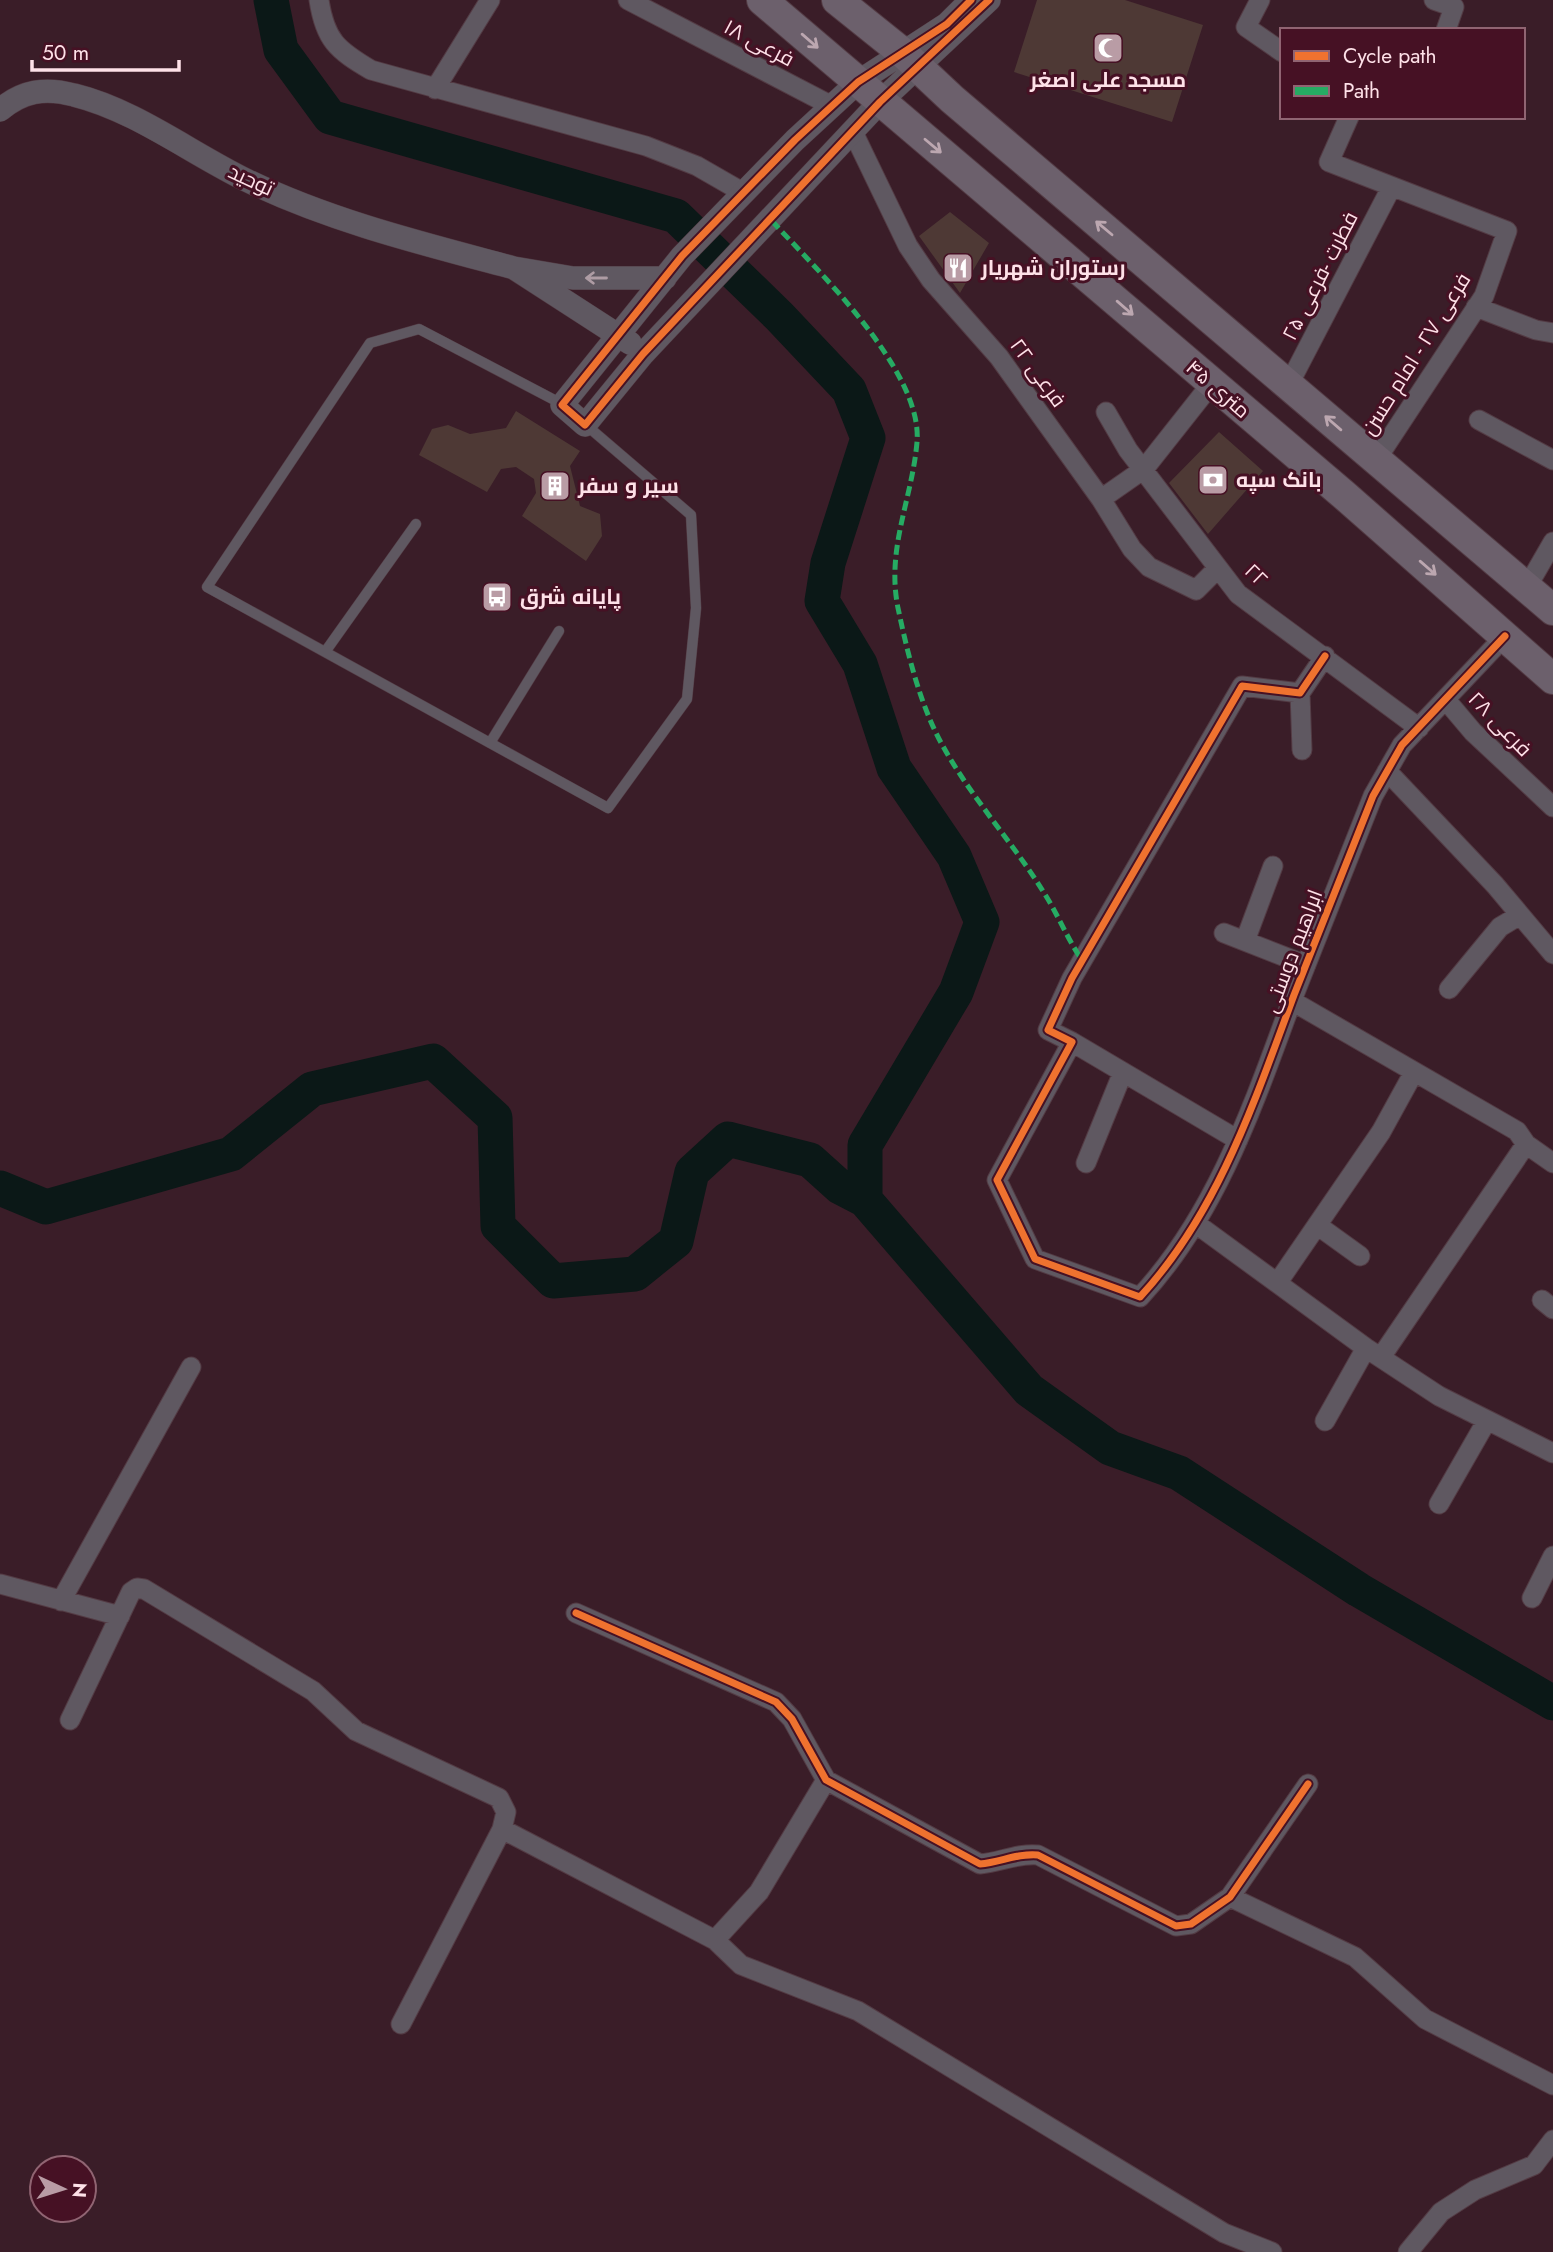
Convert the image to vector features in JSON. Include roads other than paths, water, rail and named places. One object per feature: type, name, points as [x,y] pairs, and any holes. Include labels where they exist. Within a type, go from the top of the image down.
[{"type":"main road","points":[[762,0],[858,82]]},
{"type":"main road","points":[[837,0],[911,60],[1553,610]]},
{"type":"main road","name":"۴۵ متری","points":[[858,82],[1344,495],[1553,679]]},
{"type":"main road","points":[[1344,495],[1356,495],[1368,486],[1376,460]]},
{"type":"main road","points":[[1394,539],[1398,513],[1408,503],[1426,500]]},
{"type":"street","points":[[319,0],[323,28],[345,55],[371,70],[646,146],[697,166],[744,193]]},
{"type":"street","points":[[435,89],[490,0]]},
{"type":"street","name":"فرعی ۱۸","points":[[628,0],[832,106]]},
{"type":"street","points":[[971,0],[911,60],[880,102],[853,132],[643,354],[585,425],[562,405],[682,256],[832,106],[858,82],[911,60],[989,0]]},
{"type":"street","points":[[1260,0],[1246,27],[1280,51]]},
{"type":"street","points":[[1434,0],[1454,7],[1447,28]]},
{"type":"street","name":"توحید","points":[[0,110],[22,93],[45,90],[74,94],[115,109],[247,181],[398,237],[514,268]]},
{"type":"street","points":[[1348,119],[1329,162],[1391,188]]},
{"type":"street","name":"فرعی ۲۲","points":[[853,132],[916,257],[931,280],[999,357],[1101,499],[1132,550],[1149,567],[1196,590],[1218,568]]},
{"type":"street","name":"فطرت -فرعی ۲۵","points":[[1289,384],[1391,188]]},
{"type":"street","name":"فرعی ۲۷ - امام حسن","points":[[1376,460],[1484,296],[1507,231],[1391,188]]},
{"type":"street","points":[[514,268],[573,278],[664,278]]},
{"type":"street","points":[[514,268],[620,334],[643,354]]},
{"type":"street","points":[[1476,307],[1536,330],[1553,333]]},
{"type":"street","points":[[1101,499],[1144,469],[1212,383]]},
{"type":"street","name":"۲۲","points":[[1105,412],[1144,469],[1238,594],[1419,728]]},
{"type":"street","points":[[1479,420],[1553,460]]},
{"type":"street","points":[[1527,587],[1553,542]]},
{"type":"street","name":"ابراهیم دوستی","points":[[1072,1042],[997,1180],[1035,1259],[1140,1297],[1195,1223],[1238,1140],[1373,796],[1402,746],[1505,636]]},
{"type":"street","points":[[1301,750],[1300,693],[1325,656]]},
{"type":"street","points":[[1238,1140],[1048,1030],[1072,978],[1242,686],[1300,693]]},
{"type":"street","name":"فرعی ۲۸","points":[[1446,700],[1473,732],[1553,807]]},
{"type":"street","points":[[1387,771],[1553,954]]},
{"type":"street","points":[[1245,941],[1273,866]]},
{"type":"street","points":[[1449,989],[1500,927],[1520,915]]},
{"type":"street","points":[[1224,933],[1306,965]]},
{"type":"street","points":[[1292,1001],[1517,1131],[1527,1144],[1553,1162]]},
{"type":"street","points":[[1086,1163],[1123,1072]]},
{"type":"street","points":[[1278,1282],[1381,1132],[1414,1072]]},
{"type":"street","points":[[1325,1421],[1527,1144]]},
{"type":"street","points":[[1195,1223],[1373,1353],[1438,1396],[1553,1453]]},
{"type":"street","points":[[1317,1226],[1360,1256]]},
{"type":"street","points":[[61,1601],[191,1367]]},
{"type":"street","points":[[1439,1504],[1486,1422]]},
{"type":"street","points":[[1532,1598],[1553,1556]]},
{"type":"street","points":[[0,1584],[120,1616]]},
{"type":"street","points":[[70,1720],[131,1592],[144,1588],[313,1691],[356,1731],[499,1798],[506,1812],[502,1829],[401,2024]]},
{"type":"street","points":[[576,1613],[776,1702],[792,1718],[826,1780],[980,1864],[999,1862],[1023,1853],[1038,1855],[1176,1926],[1191,1924],[1230,1897],[1308,1784]]},
{"type":"street","points":[[715,1940],[759,1892],[826,1780]]},
{"type":"street","points":[[502,1829],[715,1940],[741,1965],[858,2011],[1224,2233],[1272,2252]]},
{"type":"street","points":[[1230,1897],[1355,1957],[1424,2019],[1553,2085]]},
{"type":"street","points":[[1408,2252],[1441,2212],[1475,2190],[1534,2165],[1553,2140]]},
{"type":"lane","points":[[562,405],[419,329],[370,343],[207,587],[608,808],[687,699],[696,608],[691,515],[585,425]]},
{"type":"lane","points":[[326,652],[415,524]]},
{"type":"lane","points":[[490,743],[559,631]]},
{"type":"waterway","points":[[271,0],[281,50],[330,117],[676,216],[779,316],[849,390],[868,438],[828,563],[822,601],[860,664],[894,768],[954,856],[982,922],[956,992],[865,1145],[865,1200],[1029,1390],[1110,1448],[1179,1473],[1359,1590],[1553,1703]]},
{"type":"waterway","points":[[0,1188],[46,1207],[231,1154],[312,1089],[433,1061],[495,1118],[498,1226],[553,1281],[635,1274],[676,1241],[692,1172],[728,1139],[810,1160],[840,1187],[865,1200]]},
{"type":"place","name":"مسجد علی اصغر","points":[[1108,48]]},
{"type":"place","name":"رستوران شهریار","points":[[958,268]]},
{"type":"place","name":"بانک سپه","points":[[1213,480]]},
{"type":"place","name":"سیر و سفر","points":[[555,486]]},
{"type":"place","name":"پایانه شرق","points":[[497,597]]}]
